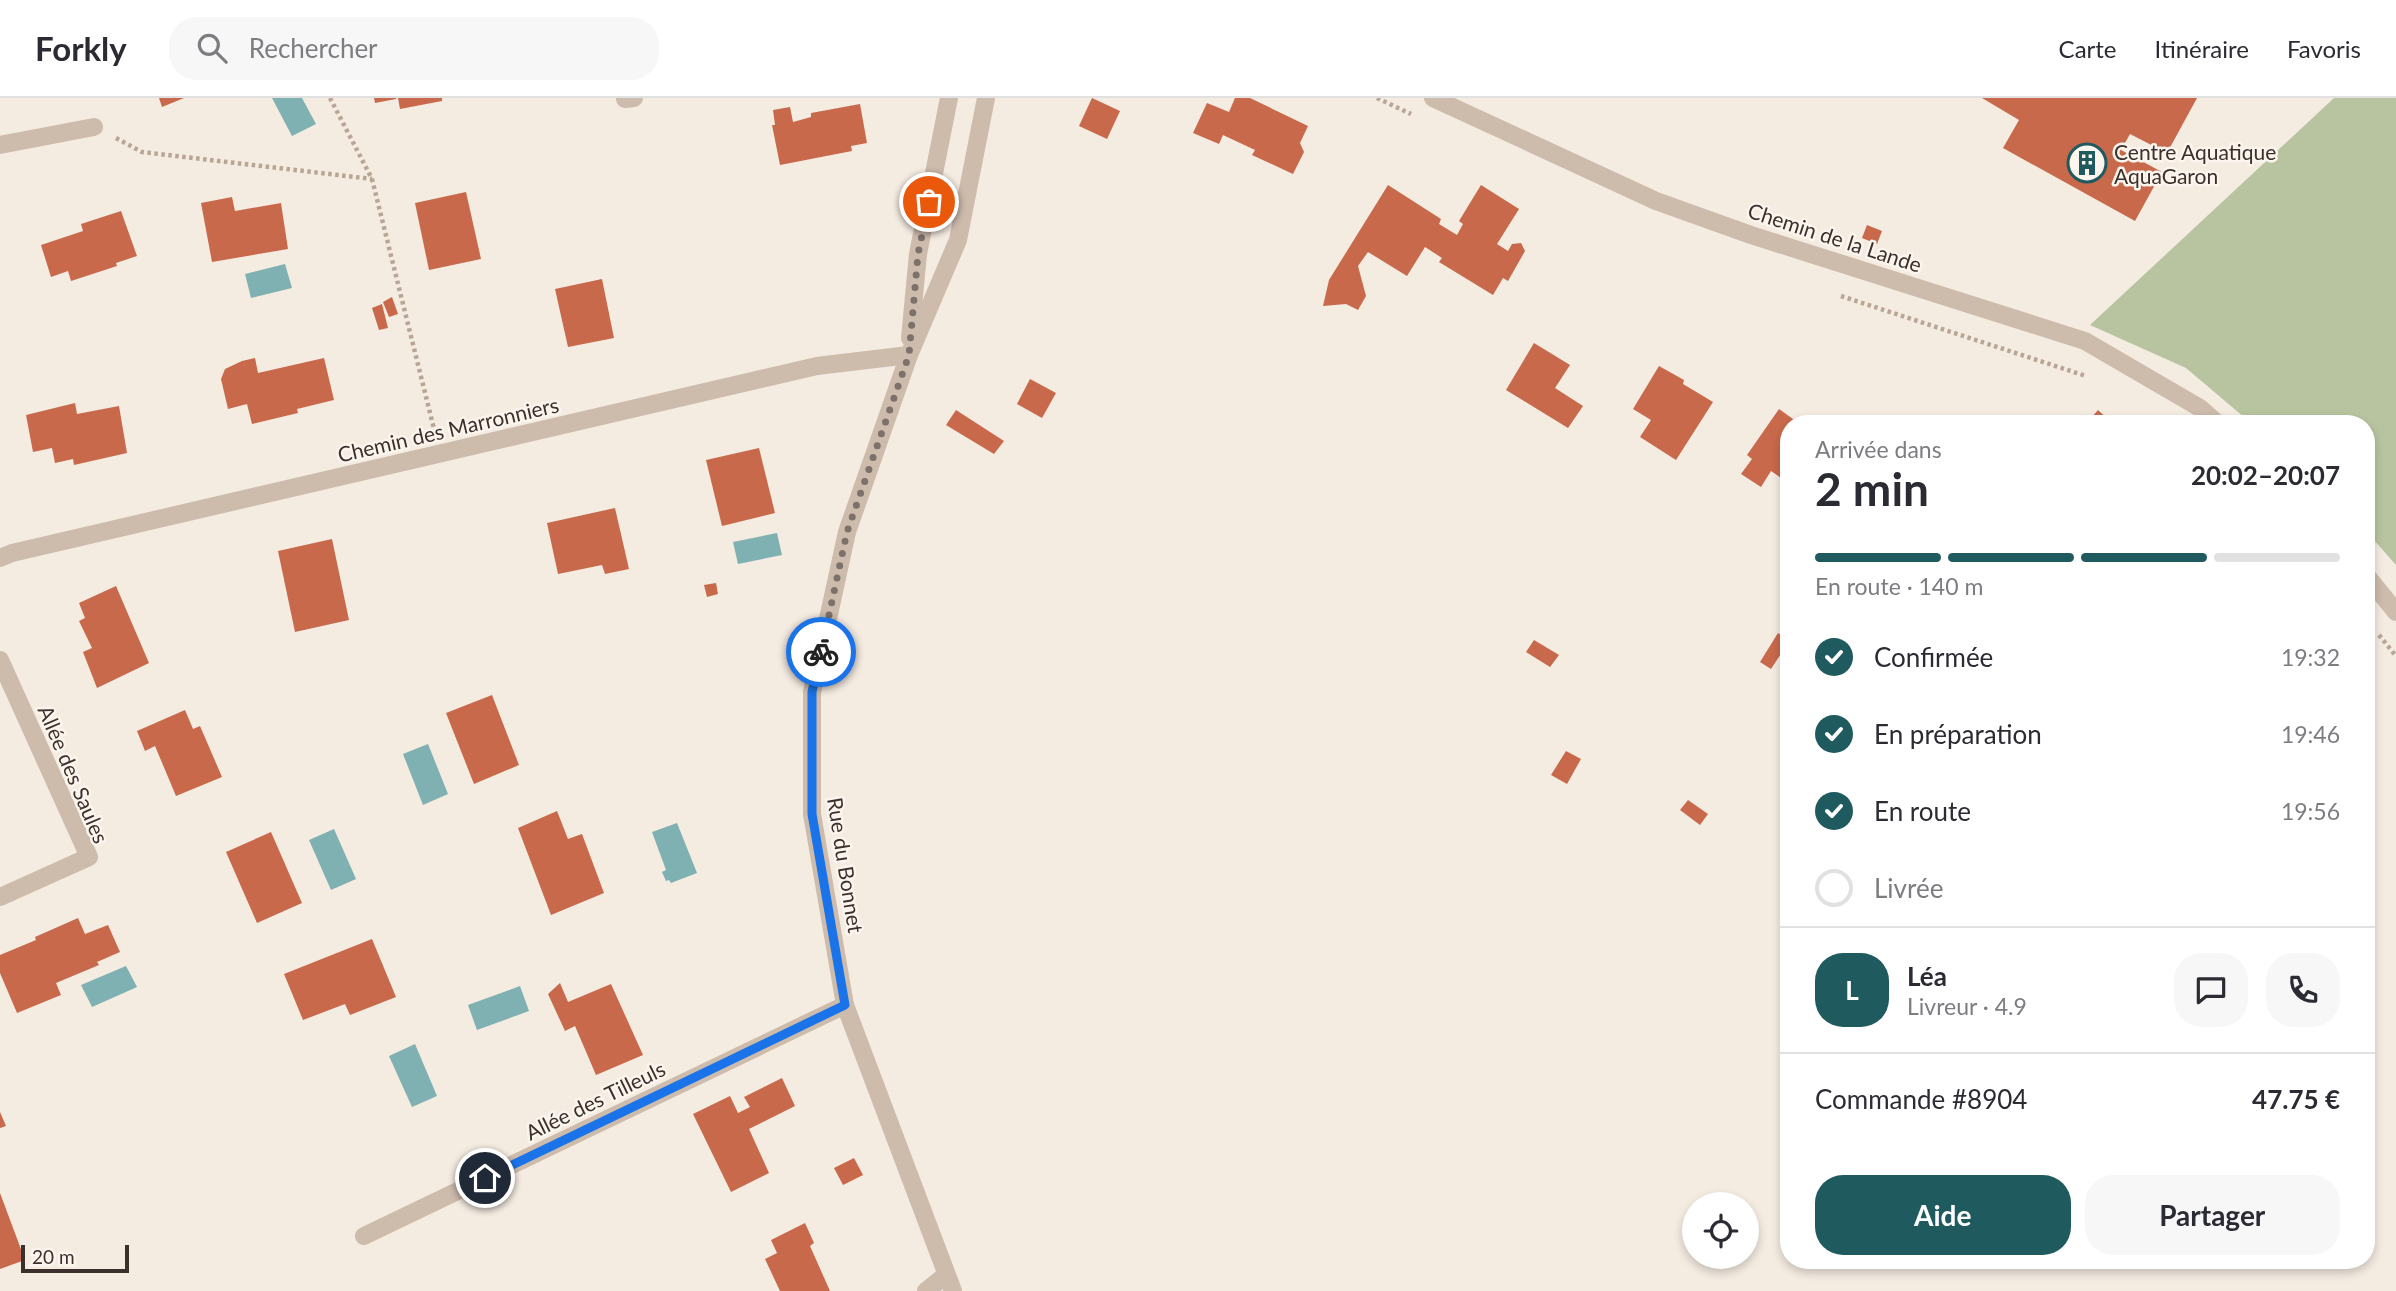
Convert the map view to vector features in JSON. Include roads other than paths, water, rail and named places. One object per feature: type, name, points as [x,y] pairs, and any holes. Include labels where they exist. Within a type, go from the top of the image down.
[{"type":"street","name":"Rue du Bonnet","points":[[909,355],[918,254],[949,98]]},
{"type":"street","name":"Rue du Bonnet","points":[[949,1283],[845,1005],[812,814],[812,692],[847,532],[909,355],[958,240],[986,98]]},
{"type":"street","name":"Chemin de la Lande","points":[[1433,98],[1656,201],[1751,235],[2085,341],[2208,415]]},
{"type":"street","points":[[0,145],[94,127]]},
{"type":"street","name":"Chemin des Marronniers","points":[[0,558],[12,553],[817,366],[909,355]]},
{"type":"street","points":[[2375,586],[2396,612]]},
{"type":"street","name":"Allée des Saules","points":[[0,660],[89,857],[0,897]]},
{"type":"street","name":"Allée des Tilleuls","points":[[364,1236],[845,1005]]},
{"type":"street","points":[[926,1291],[949,1283]]},
{"type":"water","points":[[272,98],[302,98],[316,124],[292,136]]},
{"type":"water","points":[[285,264],[292,288],[251,298],[245,274]]},
{"type":"water","points":[[777,533],[782,555],[738,564],[733,542]]},
{"type":"water","points":[[428,744],[448,794],[423,805],[403,754]]},
{"type":"water","points":[[677,823],[697,873],[671,883],[666,881],[662,872],[666,870],[652,832]]},
{"type":"water","points":[[334,829],[356,879],[331,890],[309,840]]},
{"type":"water","points":[[126,966],[137,987],[92,1007],[81,985]]},
{"type":"water","points":[[520,986],[529,1011],[477,1030],[468,1005]]},
{"type":"water","points":[[415,1044],[437,1096],[412,1107],[389,1056]]},
{"type":"place","name":"Centre Aquatique AquaGaron","points":[[2087,163]]}]
